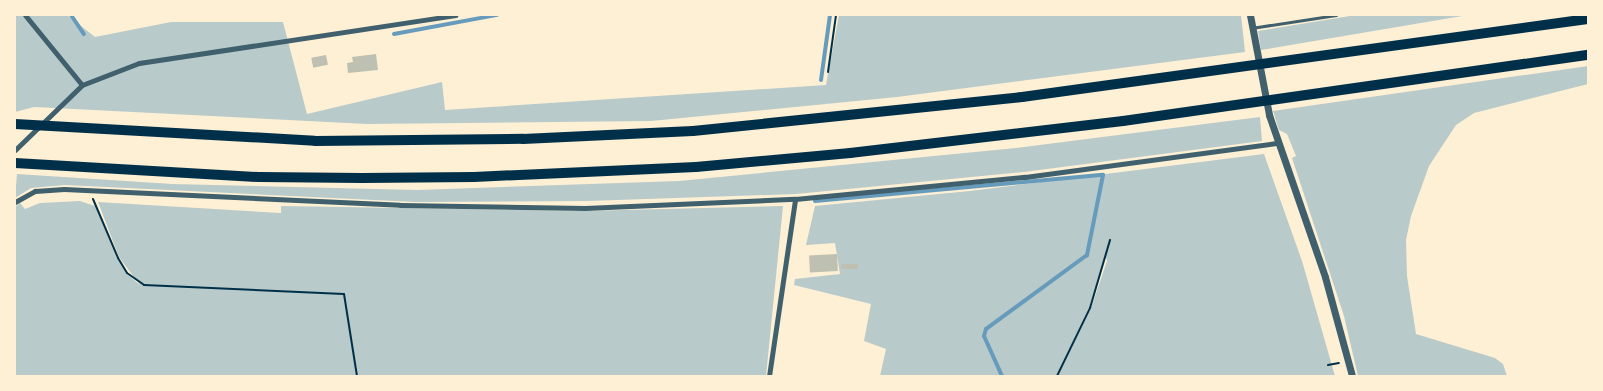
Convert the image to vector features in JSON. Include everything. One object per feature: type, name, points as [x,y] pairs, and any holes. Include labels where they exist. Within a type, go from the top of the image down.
[{"type":"highway","points":[[15,124],[314,141],[609,136],[900,112],[1245,66],[1266,61],[1588,19]]},
{"type":"highway","points":[[15,163],[259,177],[575,174],[850,154],[1254,103],[1588,55]]},
{"type":"street","points":[[25,15],[82,85]]},
{"type":"street","points":[[15,150],[66,98],[82,85],[139,63],[456,15]]},
{"type":"street","points":[[1250,15],[1251,28],[1278,143],[1325,277],[1352,376]]},
{"type":"street","points":[[15,202],[35,191],[89,190],[400,205],[585,208],[795,199],[1024,177],[1278,143]]},
{"type":"street","points":[[769,376],[795,199]]},
{"type":"lane","points":[[1251,28],[1336,15]]},
{"type":"path","points":[[828,72],[836,15]]},
{"type":"path","points":[[89,190],[118,258],[139,283],[164,288],[338,292],[344,294],[348,301],[357,376]]},
{"type":"path","points":[[1057,376],[1090,308],[1110,240]]},
{"type":"shaded area","points":[[15,15],[67,15],[95,37],[171,22],[283,22],[307,114],[442,82],[445,110],[826,85],[839,15],[1241,15],[1245,52],[897,97],[651,121],[367,124],[34,107],[15,112]]},
{"type":"shaded area","points":[[1356,15],[1468,15],[1261,50],[1258,31]]},
{"type":"shaded area","points":[[1588,66],[1588,84],[1474,113],[1456,125],[1429,166],[1411,216],[1406,240],[1407,276],[1416,334],[1495,358],[1503,364],[1507,376],[1358,376],[1344,316],[1292,158],[1296,156],[1287,134],[1279,130],[1273,111]]},
{"type":"shaded area","points":[[1260,117],[1262,141],[1024,172],[796,194],[587,201],[416,202],[65,185],[31,188],[15,198],[17,174],[172,184],[417,190],[679,181],[1016,148]]},
{"type":"shaded area","points":[[1264,154],[1302,261],[1335,376],[1058,376],[1091,308],[1107,261],[1106,257],[1089,308],[1056,376],[880,376],[886,349],[864,341],[871,304],[794,285],[795,279],[840,274],[835,243],[806,245],[815,206],[970,191]]},
{"type":"shaded area","points":[[80,201],[95,206],[117,258],[127,274],[140,285],[119,257],[98,202],[281,213],[281,206],[583,211],[783,206],[766,376],[15,376],[15,207],[20,203],[25,209],[40,203]]},
{"type":"building","points":[[376,54],[378,70],[348,73],[347,63],[353,62],[352,57]]},
{"type":"building","points":[[326,55],[328,65],[313,68],[311,58]]},
{"type":"building","points":[[837,254],[838,271],[810,272],[809,255]]},
{"type":"building","points":[[841,264],[858,264],[858,269],[841,269]]},
{"type":"waterway","points":[[71,15],[84,34]]},
{"type":"waterway","points":[[394,34],[497,15]]},
{"type":"waterway","points":[[821,80],[830,15]]},
{"type":"waterway","points":[[815,201],[1103,175],[1087,255],[986,329],[984,336],[1002,376]]}]
